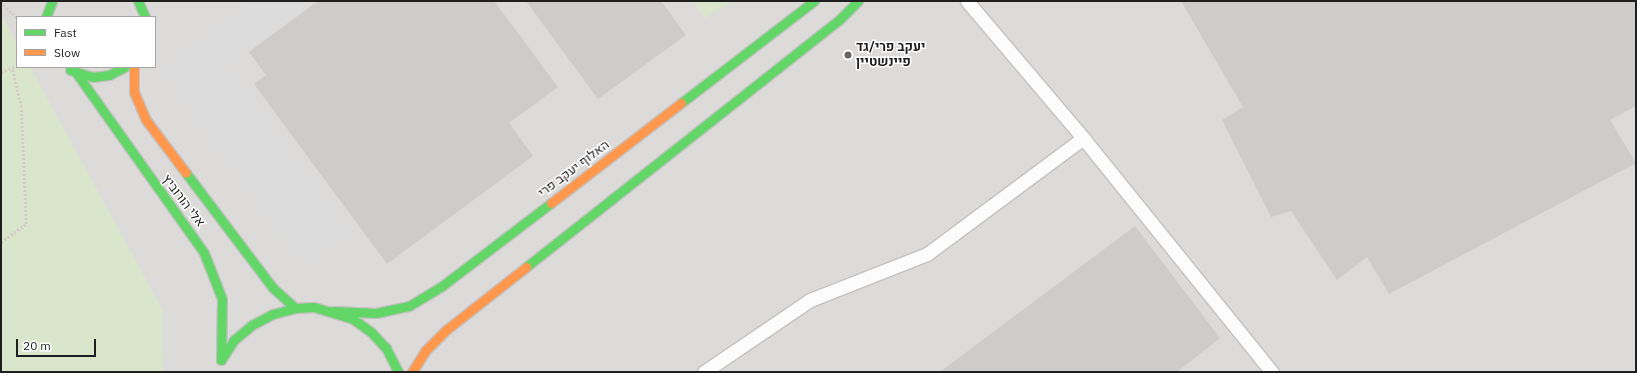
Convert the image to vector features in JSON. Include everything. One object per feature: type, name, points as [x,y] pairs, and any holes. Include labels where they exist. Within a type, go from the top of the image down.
[{"type":"street","points":[[44,1],[46,15]]},
{"type":"street","points":[[46,15],[52,1]]},
{"type":"street","points":[[138,1],[145,16]]},
{"type":"street","name":"האלוף יעקב פרי","points":[[221,360],[234,340],[252,325],[273,314],[295,308],[376,313],[409,306],[442,286],[814,1]]},
{"type":"street","points":[[412,372],[425,351],[446,330],[839,20],[858,1]]},
{"type":"street","points":[[67,68],[77,74],[93,77],[109,75],[123,68]]},
{"type":"street","name":"אלי הורוביץ","points":[[134,68],[134,92],[146,120],[273,288],[295,308]]},
{"type":"street","name":"אלי הורוביץ","points":[[77,74],[98,102],[120,138],[204,253],[222,299],[221,360]]},
{"type":"street","points":[[333,311],[353,319],[371,332],[386,348],[398,372]]},
{"type":"street","points":[[216,372],[221,360]]},
{"type":"lane","points":[[968,1],[1083,138],[1272,372]]},
{"type":"lane","points":[[704,372],[810,300],[927,254],[1083,138]]},
{"type":"path","points":[[1,2],[16,17]]},
{"type":"path","points":[[1,72],[16,66]]},
{"type":"path","points":[[1,242],[26,224],[21,107],[12,68]]},
{"type":"shaded area","points":[[1,1],[1636,1],[1636,372],[1,372]]},
{"type":"shaded area","points":[[250,1],[316,1],[229,64],[353,233],[303,269],[157,69]]},
{"type":"green space","points":[[693,1],[732,1],[705,18]]},
{"type":"green space","points":[[1,14],[16,42],[16,68],[31,68],[162,309],[163,372],[1,372]]},
{"type":"building","points":[[318,1],[494,1],[558,87],[509,123],[533,156],[387,264],[254,84],[266,75],[249,52]]},
{"type":"building","points":[[526,1],[661,1],[686,35],[598,99]]},
{"type":"building","points":[[1181,1],[1636,1],[1636,106],[1610,120],[1636,163],[1389,294],[1367,257],[1337,280],[1291,211],[1271,217],[1222,120],[1243,107]]},
{"type":"building","points":[[1135,226],[1220,338],[1177,372],[940,372]]},
{"type":"traffic: fast","points":[[46,16],[52,1]]},
{"type":"traffic: fast","points":[[138,1],[145,16]]},
{"type":"traffic: fast","points":[[681,103],[814,1]]},
{"type":"traffic: fast","points":[[526,267],[839,20],[858,1]]},
{"type":"traffic: fast","points":[[70,70],[93,77],[109,75],[123,68]]},
{"type":"traffic: fast","points":[[77,74],[204,253],[222,299],[221,360]]},
{"type":"traffic: fast","points":[[186,173],[273,288],[295,308]]},
{"type":"traffic: fast","points":[[333,311],[376,313],[409,306],[442,286],[551,203]]},
{"type":"traffic: fast","points":[[221,360],[234,340],[252,325],[273,314],[295,308],[314,307],[353,319],[371,332],[386,348],[398,372]]},
{"type":"traffic: slow","points":[[134,68],[134,92],[146,120],[186,173]]},
{"type":"traffic: slow","points":[[551,203],[681,103]]},
{"type":"traffic: slow","points":[[412,372],[425,351],[446,330],[526,267]]},
{"type":"place","name":"יעקב פרי/גד פיינשטיין","points":[[848,55]]}]
